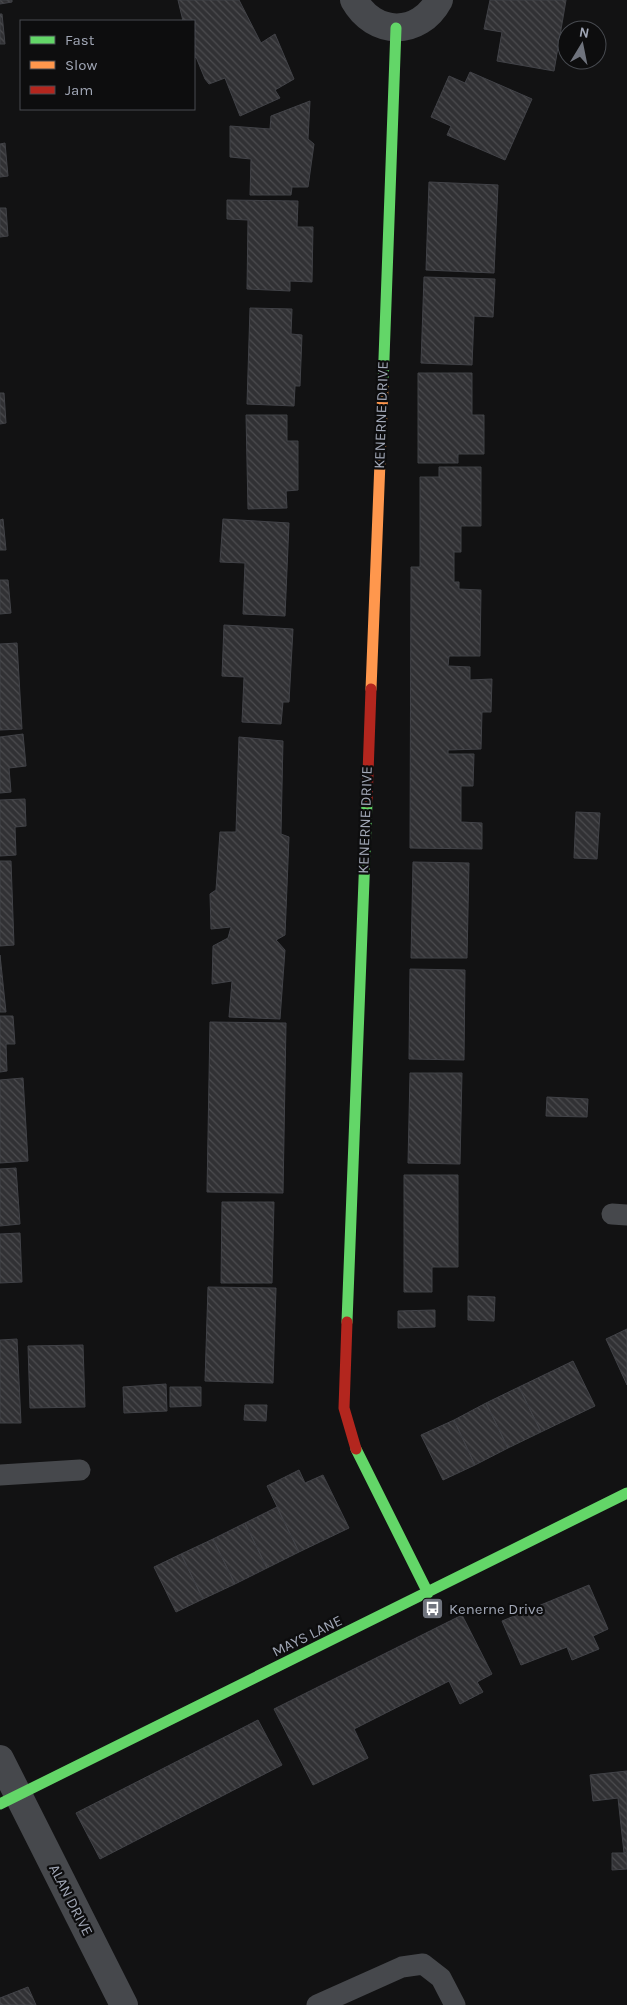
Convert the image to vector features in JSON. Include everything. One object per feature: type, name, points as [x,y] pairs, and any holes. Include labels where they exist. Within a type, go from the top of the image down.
[{"type":"street","points":[[354,0],[360,10],[376,23],[396,28],[421,21],[432,12],[438,0]]},
{"type":"street","name":"KENERNE DRIVE","points":[[396,28],[344,1408],[354,1446],[428,1593]]},
{"type":"street","name":"MAYS LANE","points":[[10,1800],[627,1493]]},
{"type":"street","name":"ALAN DRIVE","points":[[0,1759],[10,1800],[124,2005]]},
{"type":"lane","points":[[0,1475],[80,1470]]},
{"type":"lane","points":[[317,2005],[402,1967],[424,1964],[441,1978],[455,2005]]},
{"type":"building","points":[[0,0],[12,0],[12,2],[0,4]]},
{"type":"building","points":[[178,0],[239,0],[261,43],[275,34],[294,79],[275,90],[280,98],[240,116],[225,78],[209,84],[205,79],[195,58],[195,20],[183,20]]},
{"type":"building","points":[[490,0],[566,0],[563,20],[557,20],[557,53],[554,71],[497,61],[502,32],[484,29]]},
{"type":"building","points":[[0,14],[2,14],[5,44],[0,44]]},
{"type":"building","points":[[470,72],[532,99],[505,160],[447,135],[451,126],[431,117],[449,76],[465,83]]},
{"type":"building","points":[[310,101],[308,139],[314,144],[308,187],[292,187],[291,195],[250,195],[251,159],[230,157],[230,126],[270,129],[271,116]]},
{"type":"building","points":[[5,143],[8,176],[0,177],[0,144]]},
{"type":"building","points":[[429,182],[498,185],[494,273],[426,270]]},
{"type":"building","points":[[227,200],[298,201],[297,227],[313,227],[312,282],[290,281],[290,291],[247,289],[248,220],[227,219]]},
{"type":"building","points":[[0,208],[6,208],[8,236],[0,237]]},
{"type":"building","points":[[424,277],[495,279],[493,317],[474,316],[472,365],[421,363]]},
{"type":"building","points":[[250,308],[292,309],[291,334],[302,335],[300,386],[295,386],[294,406],[247,404]]},
{"type":"building","points":[[418,373],[472,373],[472,415],[484,415],[484,454],[458,454],[458,463],[418,463]]},
{"type":"building","points":[[0,393],[4,393],[6,423],[0,424]]},
{"type":"building","points":[[246,415],[287,415],[287,441],[298,441],[298,490],[286,491],[287,508],[248,509]]},
{"type":"building","points":[[439,467],[481,467],[481,526],[461,526],[461,552],[454,552],[454,582],[459,582],[459,589],[481,590],[480,656],[449,656],[448,666],[470,667],[470,680],[492,679],[491,712],[482,712],[481,749],[448,750],[448,754],[474,754],[473,786],[461,786],[461,822],[482,823],[482,849],[410,848],[411,567],[420,567],[420,477],[439,477]]},
{"type":"building","points":[[3,519],[6,550],[0,550],[0,520]]},
{"type":"building","points":[[223,519],[289,523],[285,616],[243,614],[245,563],[220,562]]},
{"type":"building","points":[[0,580],[8,580],[11,613],[0,614]]},
{"type":"building","points":[[224,625],[293,629],[289,702],[283,702],[281,724],[242,722],[244,677],[222,676]]},
{"type":"building","points":[[17,643],[22,729],[0,730],[0,644]]},
{"type":"building","points":[[23,734],[26,766],[9,768],[11,792],[0,793],[0,737]]},
{"type":"building","points":[[239,737],[283,741],[281,834],[289,837],[285,935],[276,940],[285,950],[280,1019],[229,1017],[232,981],[212,984],[213,946],[228,938],[231,927],[211,929],[210,894],[216,890],[220,832],[236,832]]},
{"type":"building","points":[[25,799],[26,826],[15,827],[16,855],[0,856],[0,800]]},
{"type":"building","points":[[576,812],[600,813],[597,859],[574,858]]},
{"type":"building","points":[[0,861],[11,861],[14,945],[0,946]]},
{"type":"building","points":[[413,862],[469,863],[467,958],[411,958]]},
{"type":"building","points":[[0,955],[6,1012],[0,1012]]},
{"type":"building","points":[[410,969],[465,970],[464,1060],[409,1059]]},
{"type":"building","points":[[0,1016],[13,1016],[15,1044],[6,1044],[7,1071],[0,1072]]},
{"type":"building","points":[[210,1022],[286,1023],[283,1193],[207,1192]]},
{"type":"building","points":[[410,1073],[462,1073],[460,1164],[408,1163]]},
{"type":"building","points":[[23,1078],[28,1161],[0,1163],[0,1080]]},
{"type":"building","points":[[547,1097],[588,1099],[587,1117],[546,1116]]},
{"type":"building","points":[[16,1168],[20,1224],[0,1226],[0,1169]]},
{"type":"building","points":[[404,1175],[458,1175],[458,1267],[432,1267],[432,1292],[404,1292]]},
{"type":"building","points":[[222,1202],[274,1202],[272,1283],[221,1283]]},
{"type":"building","points":[[20,1233],[22,1282],[0,1283],[0,1234]]},
{"type":"building","points":[[208,1287],[276,1288],[273,1383],[205,1381]]},
{"type":"building","points":[[468,1296],[495,1297],[494,1321],[468,1320]]},
{"type":"building","points":[[435,1310],[435,1327],[398,1328],[398,1311]]},
{"type":"building","points":[[627,1329],[627,1385],[606,1339]]},
{"type":"building","points":[[17,1339],[21,1423],[0,1423],[0,1340]]},
{"type":"building","points":[[83,1345],[85,1407],[30,1408],[28,1346]]},
{"type":"building","points":[[573,1361],[595,1406],[541,1432],[519,1387]]},
{"type":"building","points":[[166,1384],[167,1411],[124,1413],[123,1387]]},
{"type":"building","points":[[170,1387],[201,1387],[201,1406],[170,1407]]},
{"type":"building","points":[[519,1387],[541,1432],[508,1448],[486,1403]]},
{"type":"building","points":[[486,1403],[508,1448],[475,1465],[454,1420]]},
{"type":"building","points":[[245,1405],[267,1405],[266,1421],[244,1420]]},
{"type":"building","points":[[454,1420],[475,1465],[443,1480],[421,1435]]},
{"type":"building","points":[[299,1470],[305,1483],[323,1475],[349,1528],[299,1552],[267,1486]]},
{"type":"building","points":[[277,1507],[299,1552],[267,1568],[245,1523]]},
{"type":"building","points":[[245,1523],[267,1568],[235,1584],[213,1539]]},
{"type":"building","points":[[213,1539],[235,1584],[203,1599],[181,1554]]},
{"type":"building","points":[[181,1554],[203,1599],[176,1612],[154,1567]]},
{"type":"building","points":[[589,1585],[608,1629],[593,1636],[599,1649],[572,1660],[567,1647],[521,1665],[502,1621]]},
{"type":"building","points":[[462,1615],[492,1674],[477,1682],[483,1692],[460,1704],[449,1681],[354,1729],[368,1758],[313,1785],[274,1709]]},
{"type":"building","points":[[258,1720],[282,1765],[100,1859],[76,1813]]},
{"type":"building","points":[[627,1771],[627,1852],[624,1853],[618,1798],[593,1801],[590,1775]]},
{"type":"building","points":[[612,1853],[627,1853],[627,1869],[612,1870]]},
{"type":"building","points":[[28,1987],[36,2005],[0,2005],[0,1998]]},
{"type":"traffic: fast","points":[[383,386],[396,28]]},
{"type":"traffic: fast","points":[[347,1322],[367,802]]},
{"type":"traffic: fast","points":[[356,1449],[428,1593]]},
{"type":"traffic: fast","points":[[0,1804],[627,1493]]},
{"type":"traffic: slow","points":[[371,689],[383,386]]},
{"type":"traffic: jam","points":[[367,802],[371,689]]},
{"type":"traffic: jam","points":[[347,1322],[344,1408],[356,1449]]},
{"type":"place","name":"Kenerne Drive","points":[[433,1609]]}]
